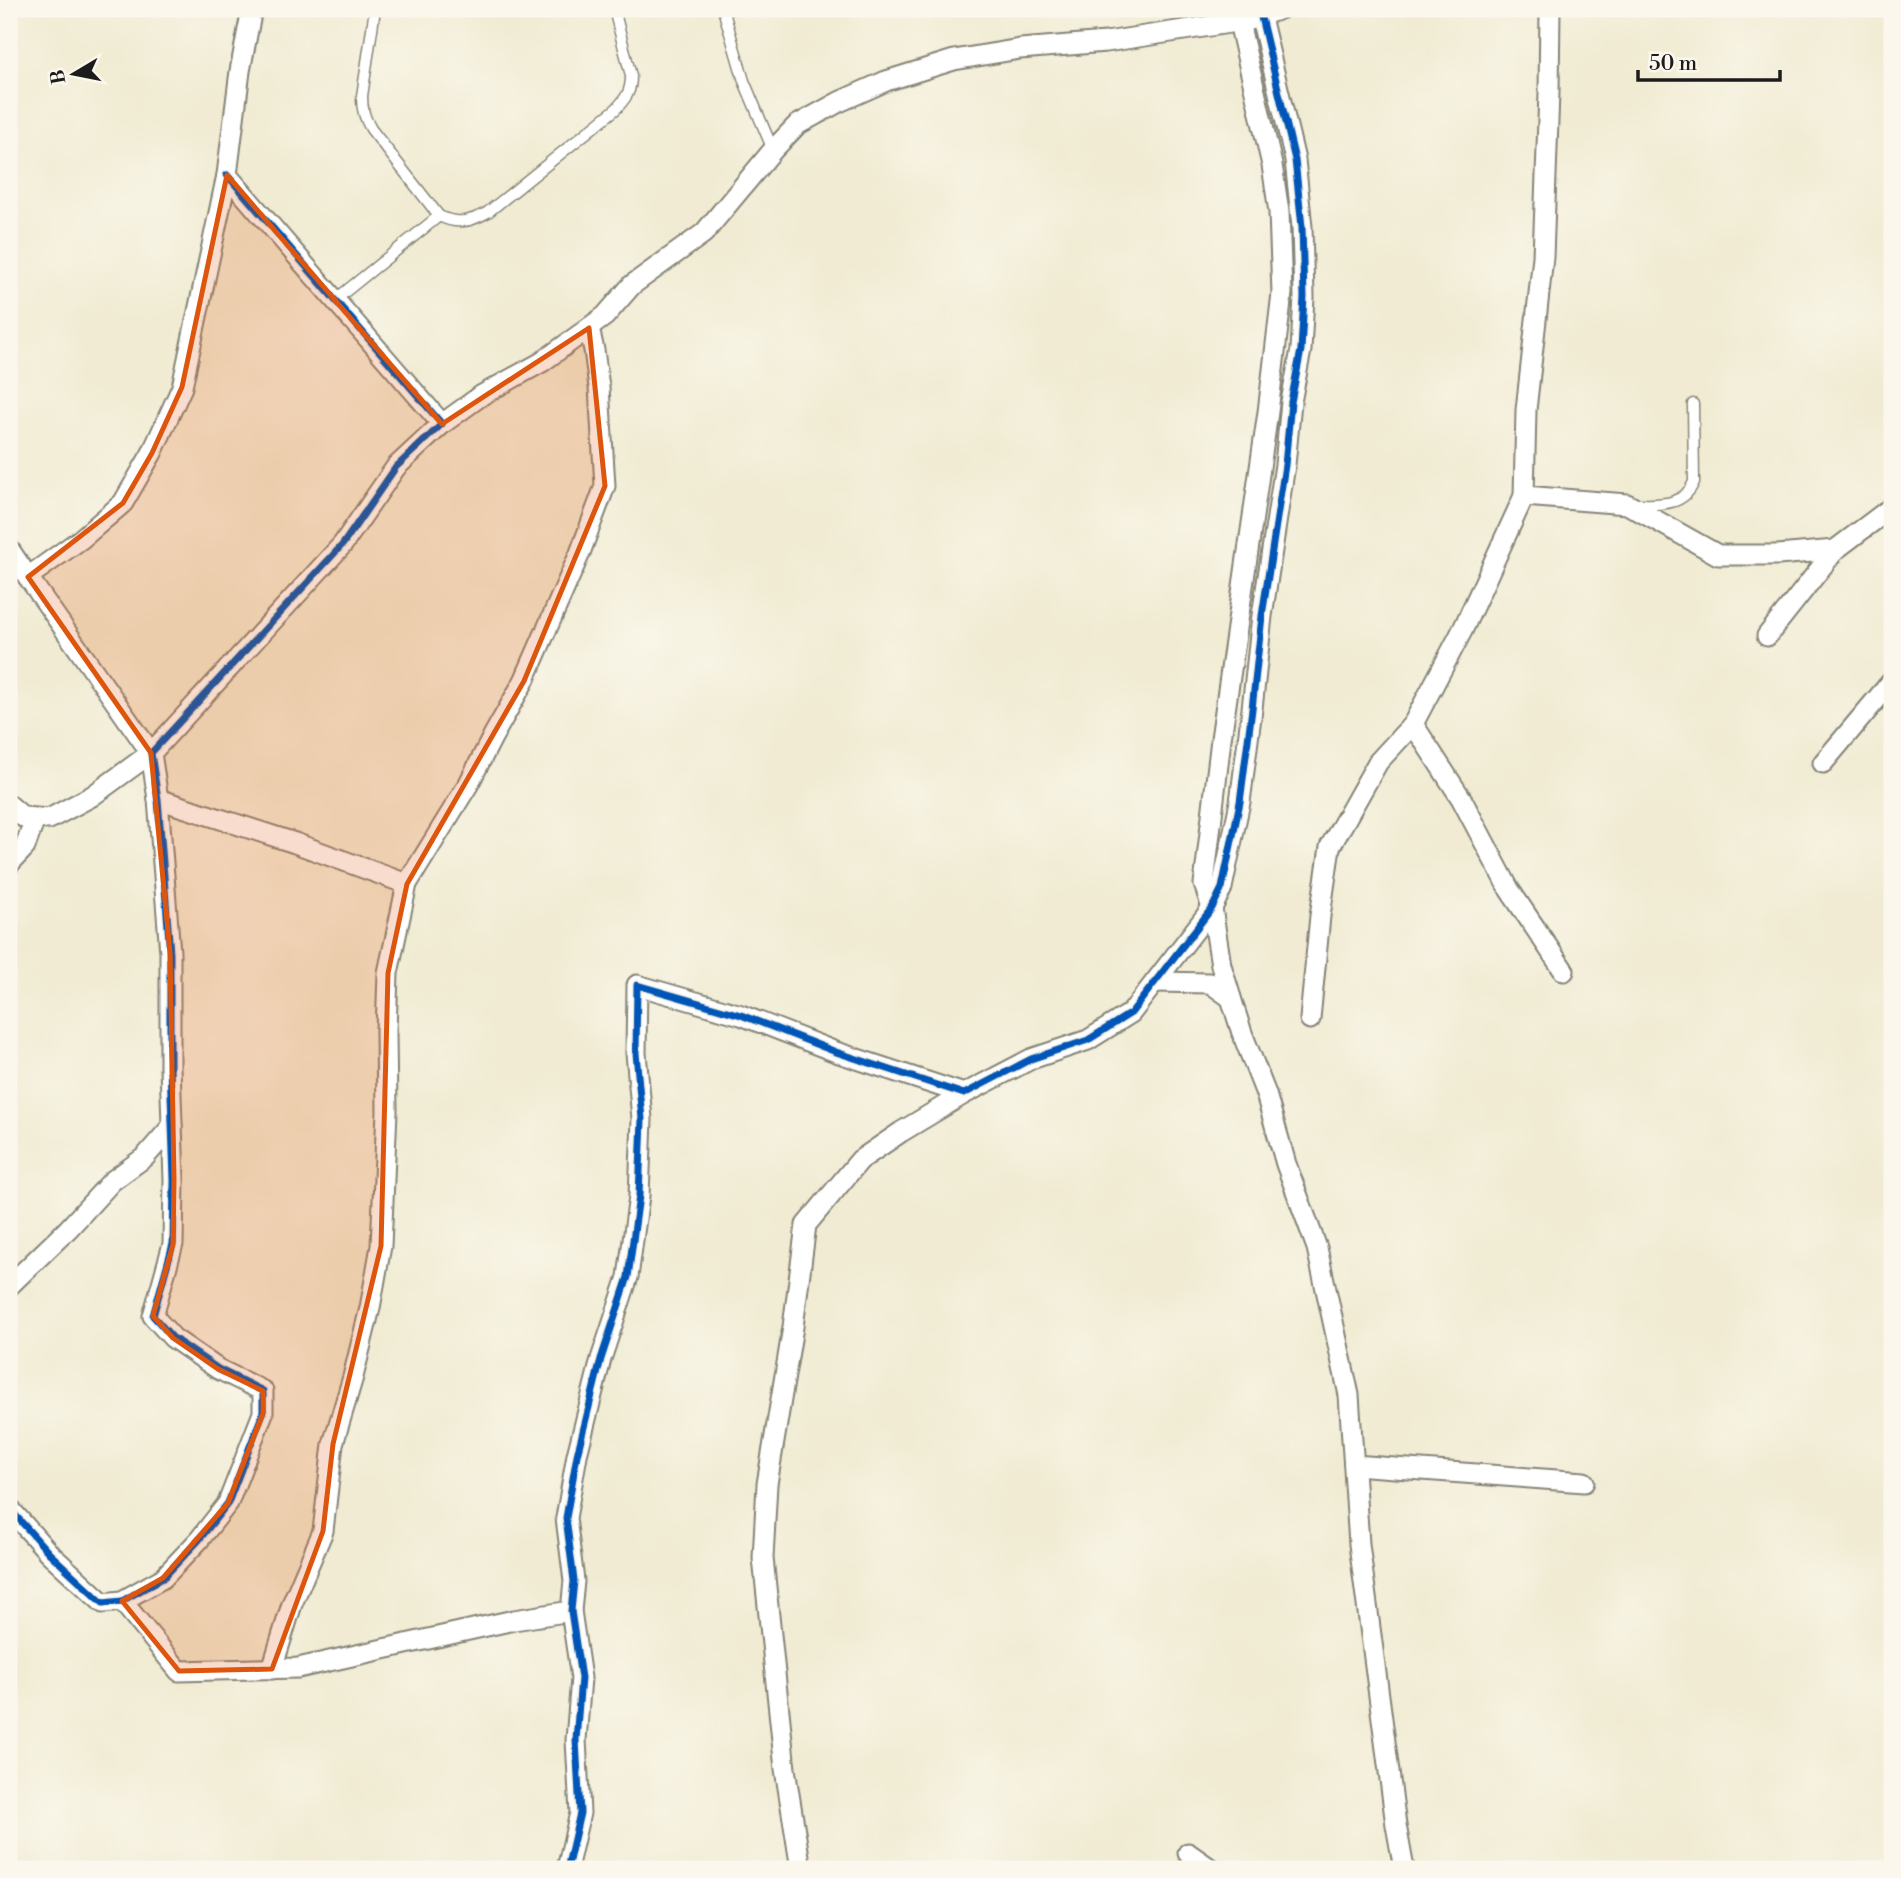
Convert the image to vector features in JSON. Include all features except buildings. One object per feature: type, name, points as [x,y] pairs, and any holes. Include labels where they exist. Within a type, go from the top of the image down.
[{"type":"street","points":[[28,577],[81,539],[123,503],[152,453],[182,387],[227,175],[240,71],[252,9]]},
{"type":"street","points":[[9,805],[23,817],[49,819],[92,796],[151,753],[343,544],[396,467],[442,424],[482,395],[542,362],[606,316],[632,285],[704,233],[797,125],[886,81],[954,60],[1020,49],[1106,42],[1237,15],[1280,9]]},
{"type":"street","points":[[1310,1020],[1330,847],[1378,762],[1413,724],[1463,629],[1524,496],[1526,410],[1543,257],[1550,9]]},
{"type":"street","points":[[801,1869],[785,1769],[763,1558],[767,1484],[793,1326],[806,1225],[860,1160],[901,1132],[964,1094],[1031,1059],[1088,1040],[1131,1013],[1212,908],[1222,888],[1240,802],[1262,616],[1285,465],[1291,402],[1301,349],[1304,297],[1303,227],[1295,160],[1260,12]]},
{"type":"street","points":[[1237,15],[1272,166],[1279,212],[1282,293],[1268,412],[1221,739],[1204,884],[1212,908],[1221,965],[1231,998],[1317,1248],[1349,1395],[1359,1544],[1404,1869]]},
{"type":"street","points":[[1272,166],[1295,160]]},
{"type":"street","points":[[227,175],[442,424]]},
{"type":"street","points":[[272,1669],[292,1604],[323,1531],[333,1444],[370,1308],[381,1246],[387,1111],[388,973],[407,884],[468,785],[524,681],[580,553],[605,486],[599,387],[589,328]]},
{"type":"street","points":[[1524,496],[1627,504],[1718,555],[1778,555],[1835,550]]},
{"type":"street","points":[[1767,636],[1835,550],[1892,507]]},
{"type":"street","points":[[9,549],[151,753],[158,799],[170,953],[174,1180],[173,1244],[153,1316],[173,1338],[218,1369],[263,1391],[263,1413],[228,1503],[200,1539],[163,1578],[122,1601],[103,1603],[49,1553],[9,1508]]},
{"type":"street","points":[[1823,763],[1892,681]]},
{"type":"street","points":[[1413,724],[1461,798],[1509,889],[1564,971]]},
{"type":"street","points":[[158,799],[282,839],[407,884]]},
{"type":"street","points":[[9,864],[25,847],[35,818]]},
{"type":"street","points":[[1155,982],[1210,983],[1231,998]]},
{"type":"street","points":[[566,1869],[580,1812],[576,1740],[582,1678],[571,1611],[574,1581],[566,1518],[577,1455],[601,1359],[628,1277],[639,1196],[642,1119],[636,1052],[637,985],[741,1015],[836,1052],[964,1094]]},
{"type":"street","points":[[9,1286],[113,1181],[145,1157],[172,1126]]},
{"type":"street","points":[[1354,1465],[1584,1482]]},
{"type":"street","points":[[122,1601],[179,1671],[298,1668],[514,1620],[571,1611]]},
{"type":"street","points":[[1188,1853],[1211,1869]]},
{"type":"lane","points":[[375,9],[362,96],[364,117],[439,216],[459,223],[473,220],[488,212],[625,99],[631,88],[631,76],[614,9]]},
{"type":"lane","points":[[723,9],[744,81],[773,150]]},
{"type":"lane","points":[[335,300],[439,216]]},
{"type":"lane","points":[[1627,504],[1670,503],[1690,492],[1694,482],[1693,404]]},
{"type":"highlighted area","points":[[227,175],[442,424],[589,328],[605,486],[524,681],[407,884],[388,973],[381,1246],[333,1444],[323,1531],[272,1669],[179,1671],[122,1601],[163,1578],[228,1503],[263,1413],[263,1391],[218,1369],[173,1338],[153,1316],[173,1244],[174,1180],[170,953],[151,753],[28,577],[123,503],[152,453],[182,387]]},
{"type":"cycle path","points":[[567,1869],[580,1813],[576,1740],[581,1678],[571,1611],[574,1581],[566,1518],[577,1455],[601,1359],[628,1277],[639,1196],[642,1119],[636,1053],[637,985],[741,1015],[836,1052],[964,1094],[1031,1059],[1088,1040],[1131,1013],[1212,908],[1222,888],[1240,802],[1262,616],[1285,465],[1291,402],[1301,350],[1304,297],[1302,227],[1295,160],[1259,9]]},
{"type":"cycle path","points":[[9,1508],[49,1553],[103,1603],[122,1601],[163,1578],[199,1540],[228,1503],[263,1413],[263,1391],[218,1369],[173,1338],[153,1316],[173,1244],[174,1180],[170,953],[158,799],[151,753],[343,544],[396,467],[442,424],[227,175]]}]
